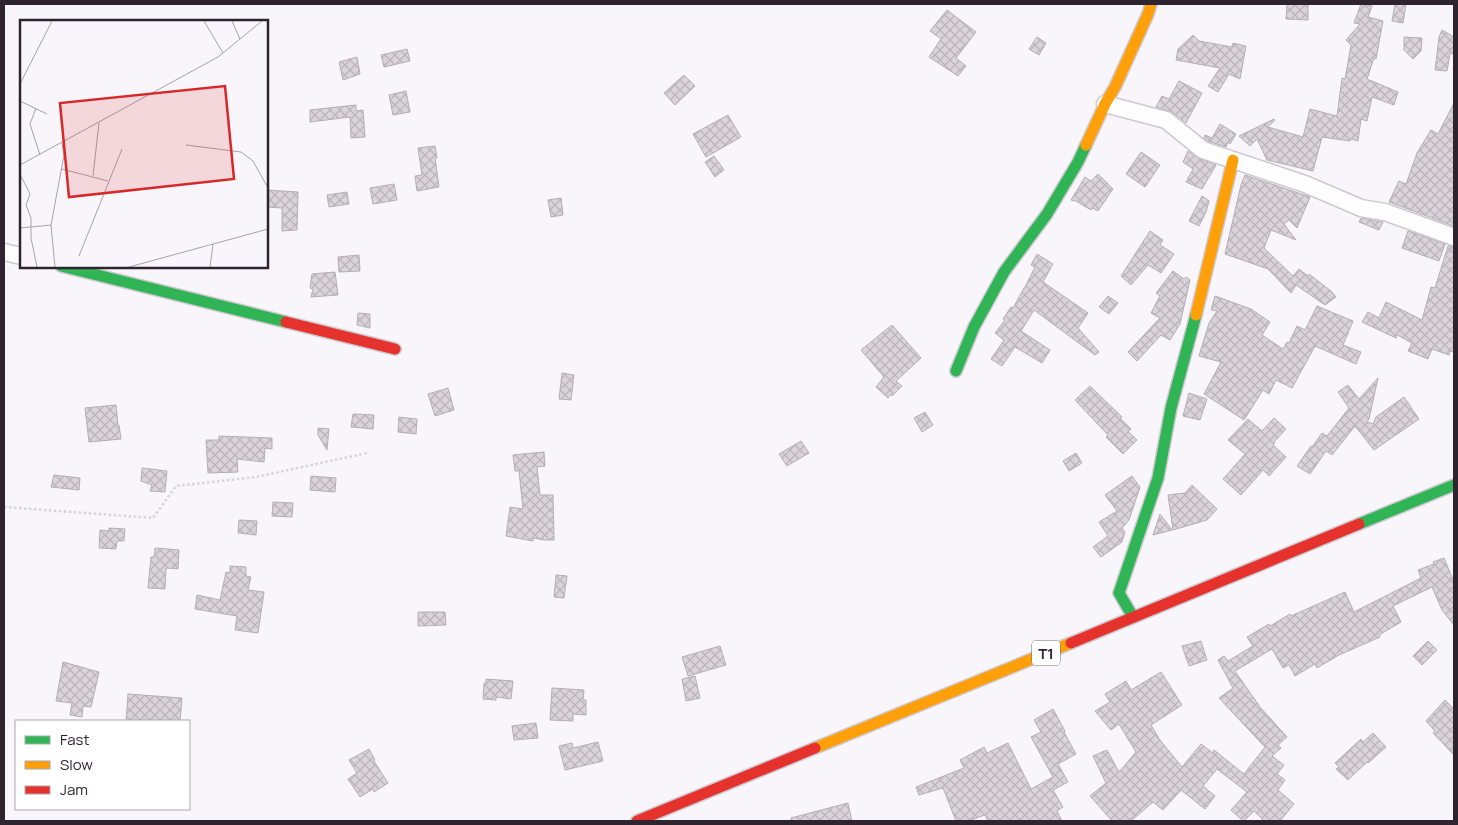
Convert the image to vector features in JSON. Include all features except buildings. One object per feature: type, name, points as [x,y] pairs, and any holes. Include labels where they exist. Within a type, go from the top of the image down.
[{"type":"main road","points":[[956,371],[974,327],[1004,272],[1051,206],[1078,162],[1115,87],[1151,4]]},
{"type":"main road","points":[[1133,617],[1119,593],[1158,478],[1170,408],[1194,324],[1233,160]]},
{"type":"main road","points":[[70,268],[395,349]]},
{"type":"main road","name":"T1","points":[[637,821],[1454,485]]},
{"type":"street","points":[[1105,104],[1166,120],[1203,150],[1305,184],[1361,208],[1385,212],[1454,237]]},
{"type":"street","points":[[4,252],[20,256]]},
{"type":"path","points":[[4,507],[153,518],[176,486],[256,477],[367,452]]},
{"type":"traffic: fast","points":[[956,371],[974,327],[1004,272],[1047,214],[1086,145]]},
{"type":"traffic: fast","points":[[69,268],[286,322]]},
{"type":"traffic: fast","points":[[1133,617],[1119,593],[1158,478],[1171,408],[1196,315]]},
{"type":"traffic: fast","points":[[1359,524],[1454,485]]},
{"type":"traffic: slow","points":[[1086,145],[1115,87],[1151,4]]},
{"type":"traffic: slow","points":[[1196,315],[1233,160]]},
{"type":"traffic: slow","points":[[815,748],[1071,643]]},
{"type":"traffic: jam","points":[[286,322],[395,349]]},
{"type":"traffic: jam","points":[[1071,643],[1359,524]]},
{"type":"traffic: jam","points":[[637,821],[815,748]]}]
